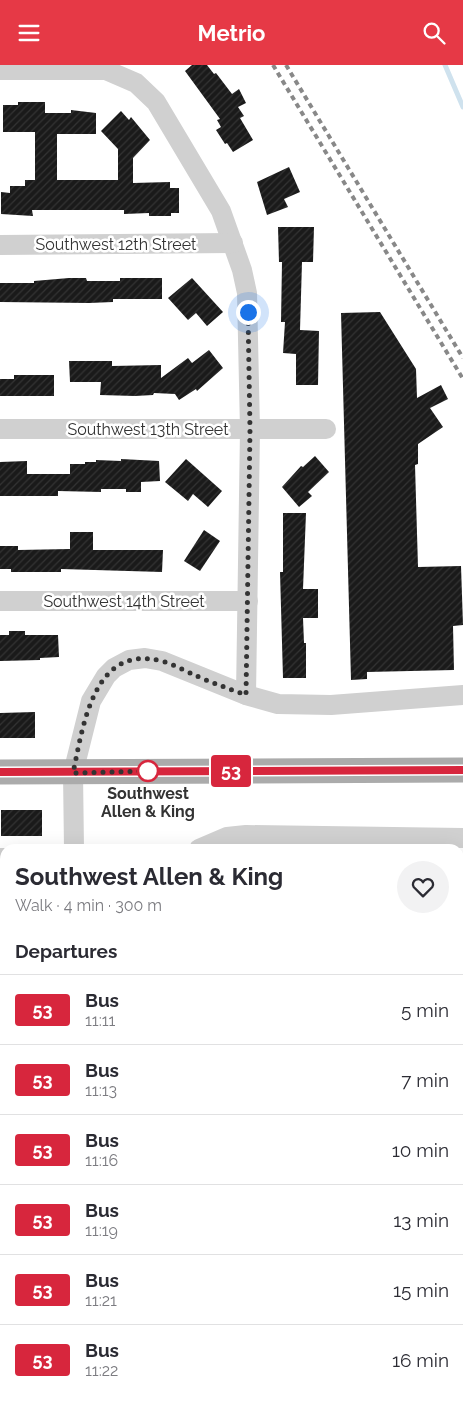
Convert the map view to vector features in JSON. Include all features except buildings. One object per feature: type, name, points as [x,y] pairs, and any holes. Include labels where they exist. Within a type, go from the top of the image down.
[{"type":"main road","points":[[0,772],[463,770]]},
{"type":"street","points":[[0,70],[106,70],[136,83],[156,102],[222,211],[247,293],[250,430],[246,695]]},
{"type":"street","name":"Southwest 12th Street","points":[[0,245],[233,243]]},
{"type":"street","name":"Southwest 13th Street","points":[[0,429],[326,429]]},
{"type":"street","name":"Southwest 14th Street","points":[[0,601],[248,601]]},
{"type":"street","points":[[74,844],[73,773],[91,701],[97,687],[114,668],[129,661],[145,658],[162,661],[246,695],[278,704],[331,705],[463,695]]},
{"type":"street","points":[[211,844],[227,837],[246,835],[316,843],[463,838]]},
{"type":"waterway","points":[[445,65],[463,107]]},
{"type":"railway","points":[[273,65],[463,379]]},
{"type":"railway","points":[[286,65],[463,358]]},
{"type":"bus line","name":"53","points":[[0,772],[463,770]]},
{"type":"place","name":"Southwest Allen & King","points":[[148,771]]},
{"type":"route","points":[[148,771],[73,773],[91,701],[97,687],[114,668],[129,661],[145,658],[162,661],[200,678],[246,695],[250,430],[248,312]]}]
